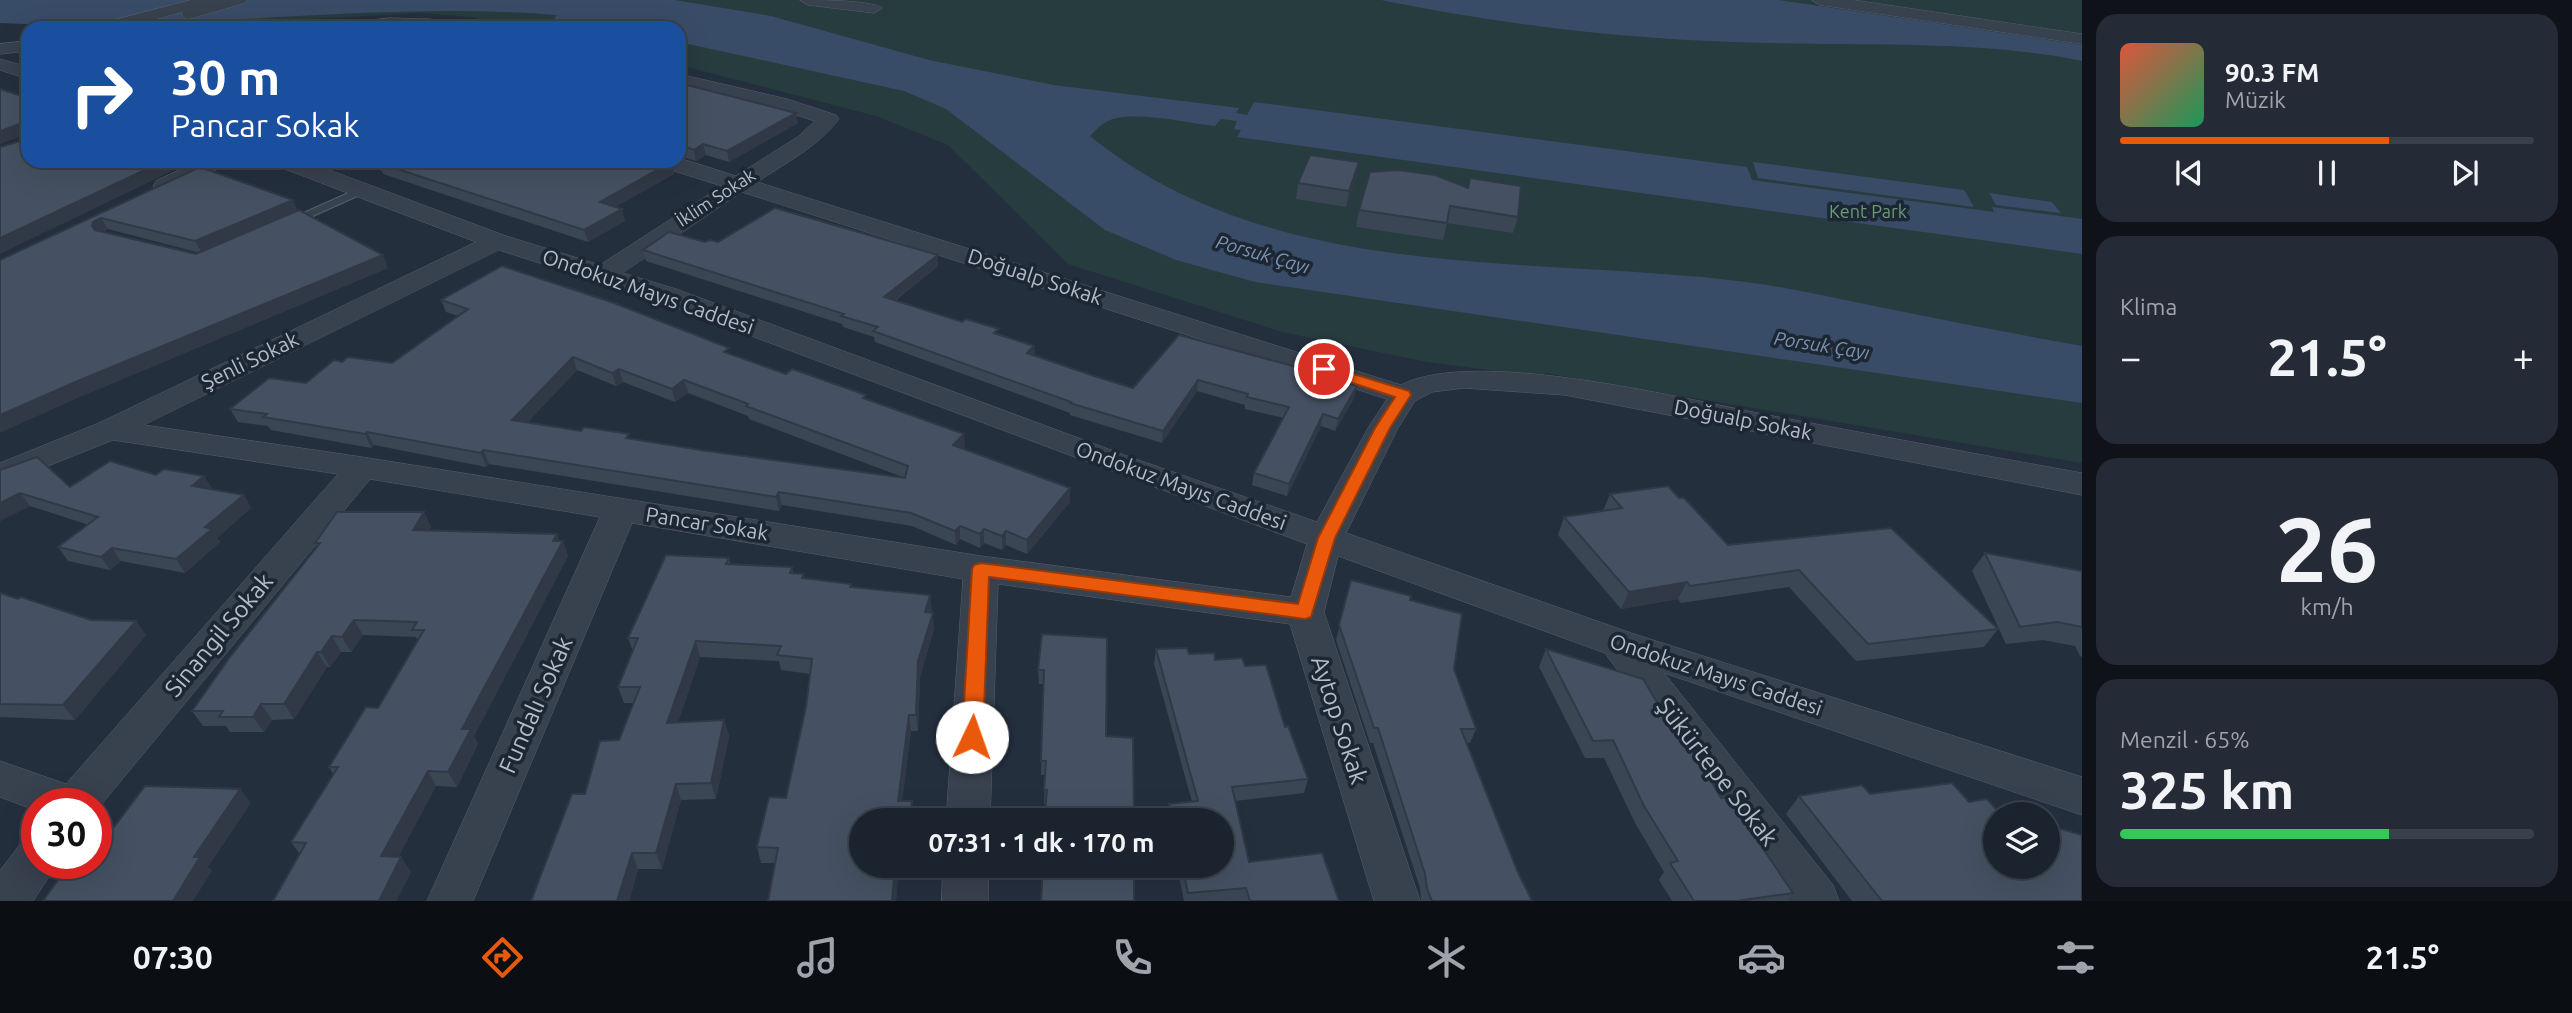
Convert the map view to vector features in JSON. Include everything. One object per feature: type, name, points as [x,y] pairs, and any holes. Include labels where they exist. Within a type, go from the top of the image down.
[{"type":"street","points":[[131,21],[209,0]]},
{"type":"street","points":[[162,21],[239,0]]},
{"type":"street","points":[[808,0],[874,8]]},
{"type":"street","points":[[1820,0],[2082,39]]},
{"type":"street","points":[[1,59],[21,51]]},
{"type":"street","points":[[1,59],[21,58]]},
{"type":"street","points":[[1,59],[21,69]]},
{"type":"street","name":"İklim Sokak","points":[[602,275],[806,140],[829,119],[780,103],[686,82]]},
{"type":"street","name":"Doğualp Sokak","points":[[686,167],[1404,395],[1425,384],[1464,379],[1565,386],[2082,484]]},
{"type":"street","points":[[144,197],[202,168]]},
{"type":"street","name":"Ondokuz Mayıs Caddesi","points":[[304,168],[497,241],[667,295],[1116,463],[1618,643],[2082,796]]},
{"type":"street","name":"Şenli Sokak","points":[[0,475],[110,429],[497,241]]},
{"type":"street","points":[[1305,612],[1326,538],[1383,428],[1404,395]]},
{"type":"street","name":"Pancar Sokak","points":[[110,429],[362,467],[981,569],[1305,612]]},
{"type":"street","name":"Sinangil Sokak","points":[[89,788],[362,467]]},
{"type":"street","name":"Fundalı Sokak","points":[[450,901],[621,509]]},
{"type":"street","points":[[969,808],[981,569]]},
{"type":"street","name":"Aytop Sokak","points":[[1305,612],[1397,901]]},
{"type":"street","name":"Şükürtepe Sokak","points":[[1618,643],[1816,901]]},
{"type":"street","points":[[0,779],[25,788]]},
{"type":"street","points":[[965,901],[966,878]]},
{"type":"street","points":[[6,901],[22,879]]},
{"type":"lane","points":[[272,230],[362,190]]},
{"type":"green space","name":"Kent Park","points":[[262,0],[2082,0],[2082,463],[1545,373],[1543,377],[1427,362],[1282,332],[1068,264],[948,145],[876,116],[686,67],[686,21],[488,21],[421,13],[290,21],[194,21]]},
{"type":"water","name":"Porsuk Çayı","points":[[0,0],[675,0],[771,16],[929,60],[1054,85],[1239,108],[1236,113],[1247,115],[1254,102],[1747,167],[1752,180],[1994,212],[1992,207],[2082,219],[2082,254],[1237,137],[1241,130],[1234,129],[1237,121],[1221,119],[1215,126],[1154,118],[1117,118],[1105,122],[1090,136],[1160,183],[1235,216],[1314,239],[1396,253],[1480,262],[1747,282],[2082,346],[2082,403],[1255,282],[1176,260],[1105,230],[946,109],[904,91],[686,44],[686,21],[564,21],[554,19],[557,15],[418,11],[202,21],[0,23]]},
{"type":"water","points":[[1381,0],[1779,0],[2082,45],[2082,61],[2043,54],[1965,47],[1722,42],[1624,35],[1526,25]]},
{"type":"water","points":[[1753,162],[1964,190],[1974,207],[1758,178]]},
{"type":"water","points":[[1989,193],[2052,202],[2061,213],[1996,205]]},
{"type":"building","points":[[686,85],[796,113],[727,151],[703,144],[694,150],[686,147]]},
{"type":"building","points":[[0,89],[21,96],[21,124],[0,131]]},
{"type":"building","points":[[21,141],[21,168],[149,168],[0,238],[0,147]]},
{"type":"building","points":[[1310,155],[1359,162],[1349,191],[1298,183]]},
{"type":"building","points":[[198,168],[293,200],[195,241],[101,218],[93,222],[92,226],[95,230],[196,254],[299,210],[383,255],[0,415],[0,260]]},
{"type":"building","points":[[394,168],[660,168],[600,202],[622,209],[584,230]]},
{"type":"building","points":[[1398,170],[1435,175],[1468,188],[1470,178],[1521,186],[1518,217],[1450,206],[1447,223],[1359,210],[1370,172]]},
{"type":"building","points":[[775,208],[938,255],[884,297],[962,322],[966,319],[999,329],[994,333],[1034,346],[1027,353],[1133,388],[1179,335],[1357,386],[1338,419],[1323,414],[1289,484],[1254,473],[1289,407],[1247,397],[1248,394],[1198,380],[1163,431],[1070,403],[873,331],[878,327],[841,316],[844,314],[643,250],[669,232],[705,242],[718,242]]},
{"type":"building","points":[[502,266],[614,303],[729,348],[724,352],[786,374],[792,369],[866,395],[863,398],[964,434],[953,445],[1070,488],[1027,540],[1006,531],[1002,536],[984,529],[980,534],[960,526],[955,531],[911,513],[779,492],[776,497],[483,450],[481,453],[367,432],[365,434],[263,417],[267,414],[230,409],[269,378],[306,383],[334,360],[342,362],[348,357],[392,363],[468,309],[441,300]],"holes":[[[573,357],[612,373],[619,369],[672,389],[684,380],[908,466],[905,478],[707,451],[626,438],[629,434],[584,427],[581,431],[512,420]]]},
{"type":"building","points":[[37,457],[70,487],[110,461],[156,475],[164,469],[204,476],[192,486],[244,495],[205,527],[212,529],[176,559],[112,548],[101,557],[58,547],[98,517],[20,493],[0,503],[0,470]]},
{"type":"building","points":[[1668,486],[1679,498],[1684,498],[1728,545],[1891,528],[1998,629],[1868,644],[1799,570],[1690,586],[1687,582],[1629,592],[1564,517],[1622,508],[1610,494]]},
{"type":"building","points":[[337,512],[424,512],[413,530],[557,534],[553,541],[563,541],[462,729],[471,729],[448,772],[428,771],[381,856],[401,857],[379,901],[273,901],[306,843],[291,842],[338,767],[329,767],[366,707],[378,708],[424,630],[412,630],[417,622],[354,620],[342,637],[332,636],[321,652],[317,652],[284,704],[261,704],[253,717],[219,717],[223,711],[192,711],[230,657],[320,543],[315,543]]},
{"type":"building","points":[[1985,553],[2082,571],[2082,627],[2057,622],[2020,627]]},
{"type":"building","points":[[666,555],[729,558],[726,564],[792,567],[790,573],[804,574],[802,578],[851,584],[850,587],[930,595],[925,612],[933,613],[918,661],[916,715],[909,715],[898,801],[912,801],[911,808],[849,808],[849,878],[894,878],[892,901],[768,901],[778,848],[757,847],[769,797],[786,798],[806,707],[812,659],[777,655],[781,646],[696,641],[667,723],[724,720],[711,783],[676,784],[656,853],[632,853],[617,901],[531,901],[572,794],[585,794],[600,741],[619,740],[640,687],[618,687],[638,638],[628,638]]},
{"type":"building","points":[[1351,580],[1411,596],[1410,600],[1462,614],[1454,669],[1476,729],[1461,729],[1532,901],[1432,901],[1378,728],[1374,728],[1339,625]]},
{"type":"building","points":[[0,593],[18,599],[21,597],[91,620],[136,621],[63,705],[0,704]]},
{"type":"building","points":[[1042,634],[1107,638],[1106,736],[1133,738],[1134,808],[1045,808],[1046,761],[1041,761],[1044,670],[1038,670]]},
{"type":"building","points":[[1187,648],[1189,654],[1214,653],[1215,660],[1242,658],[1245,666],[1266,665],[1285,727],[1288,726],[1308,779],[1232,787],[1249,862],[1322,853],[1339,901],[1250,901],[1246,888],[1188,893],[1185,878],[1234,878],[1234,808],[1170,808],[1169,804],[1198,801],[1156,649]]},
{"type":"building","points":[[1546,649],[1643,679],[1679,739],[1686,739],[1721,798],[1728,797],[1793,893],[1737,901],[1694,901],[1670,863],[1678,861],[1644,806],[1613,740],[1593,741]]},
{"type":"building","points":[[1952,783],[1969,802],[1987,799],[1990,802],[1983,802],[1983,879],[2060,879],[2060,829],[2082,835],[2082,901],[1882,901],[1799,796],[1862,785],[1870,794]]},
{"type":"building","points":[[145,786],[240,789],[194,857],[200,857],[173,901],[43,901],[59,879],[112,879],[112,830]]},
{"type":"building","points":[[1042,878],[1134,878],[1134,901],[1041,901]]},
{"type":"route","points":[[972,737],[981,569],[1305,612],[1326,538],[1383,428],[1404,395],[1324,369]]}]
